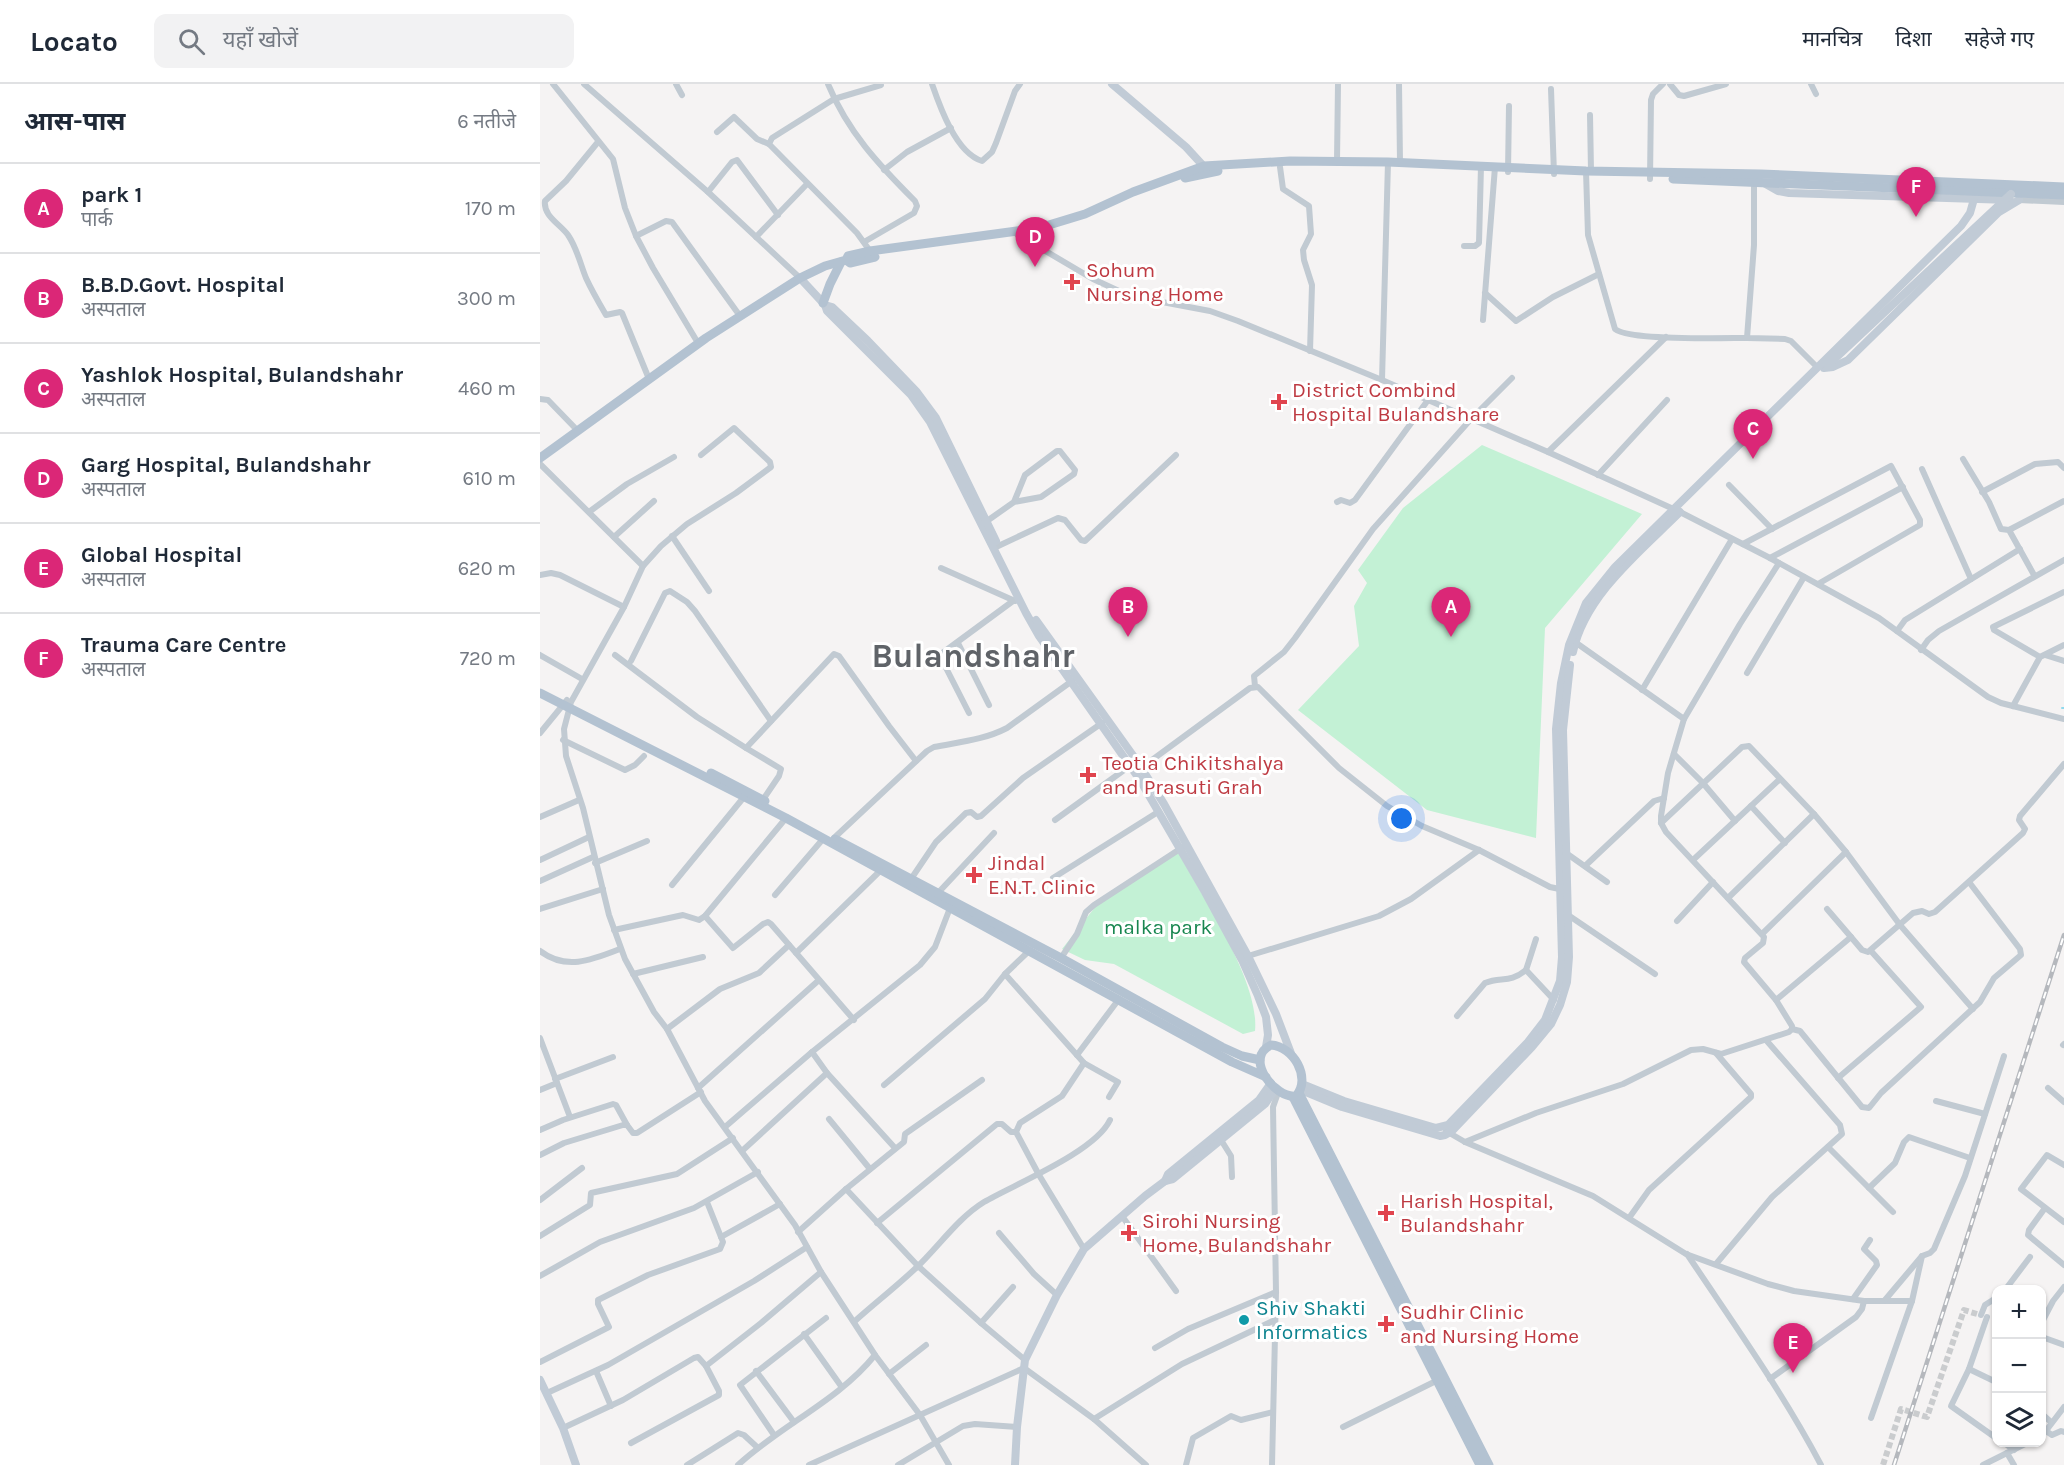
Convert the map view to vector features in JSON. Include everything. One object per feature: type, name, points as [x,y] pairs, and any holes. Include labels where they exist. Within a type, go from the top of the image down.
[{"type":"main road","points":[[540,458],[698,344],[800,278],[825,266],[843,261],[850,263],[871,257],[1019,235],[1085,214],[1133,192],[1206,169],[1290,161],[1337,161],[1481,169]]},
{"type":"main road","points":[[1206,169],[1388,165],[1400,162],[1495,170],[1650,176],[2064,187]]},
{"type":"main road","points":[[1758,179],[2064,195]]},
{"type":"main road","points":[[824,304],[830,284],[843,261],[849,256],[986,235],[1019,235]]},
{"type":"main road","points":[[540,686],[744,797],[761,802],[880,871],[1030,950],[1273,1085],[1299,1091]]},
{"type":"main road","points":[[540,693],[568,703],[834,838],[1061,958],[1222,1047],[1242,1056],[1260,1060]]},
{"type":"main road","points":[[1273,1085],[1260,1067],[1260,1060],[1266,1047],[1275,1045],[1292,1056],[1300,1070],[1299,1091],[1438,1380],[1485,1464]]},
{"type":"main road","points":[[1299,1091],[1485,1464]]},
{"type":"street","points":[[553,84],[613,159],[625,208],[636,236],[698,344]]},
{"type":"street","points":[[584,84],[708,192],[800,278],[824,304],[827,311],[911,395],[930,422],[1030,610],[1164,804],[1183,847],[1242,960],[1258,996],[1266,1017],[1268,1035],[1266,1047]]},
{"type":"street","points":[[676,84],[682,95]]},
{"type":"street","points":[[828,84],[834,99],[863,145],[915,201],[914,213],[864,242]]},
{"type":"street","points":[[932,84],[951,128],[967,152],[979,160],[984,160],[992,152],[1020,84]]},
{"type":"street","points":[[1112,84],[1186,147],[1206,169]]},
{"type":"street","points":[[1337,161],[1338,84]]},
{"type":"street","points":[[1400,84],[1400,162]]},
{"type":"street","points":[[1650,176],[1651,100],[1653,94],[1663,84]]},
{"type":"street","points":[[1670,84],[1681,96],[1706,87],[1726,84]]},
{"type":"street","points":[[1811,84],[1816,94]]},
{"type":"street","points":[[769,144],[772,138],[834,99],[881,85]]},
{"type":"street","points":[[1551,89],[1554,171]]},
{"type":"street","points":[[1508,169],[1509,106]]},
{"type":"street","points":[[1590,115],[1586,225],[1615,329],[1624,334],[1785,339],[1791,341],[1823,367],[1833,367],[1848,360],[1999,212],[2019,200]]},
{"type":"street","points":[[717,132],[734,117],[757,139],[769,144],[864,242],[870,251]]},
{"type":"street","points":[[884,170],[907,152],[951,128]]},
{"type":"street","points":[[598,142],[566,181],[545,201],[544,205],[549,215],[566,232],[573,243],[588,282],[606,315],[622,313],[649,379]]},
{"type":"street","points":[[708,192],[732,162],[737,160],[778,215]]},
{"type":"street","points":[[1382,380],[1388,165]]},
{"type":"street","points":[[1280,167],[1283,189],[1309,206],[1311,234],[1302,250],[1312,285],[1310,351]]},
{"type":"street","points":[[1464,246],[1475,246],[1479,243],[1481,169]]},
{"type":"street","points":[[1483,320],[1495,170]]},
{"type":"street","points":[[1747,338],[1758,179],[1778,191],[1789,193],[2064,202]]},
{"type":"street","points":[[756,237],[807,184]]},
{"type":"street","points":[[1823,367],[2011,194]]},
{"type":"street","points":[[1446,1131],[1448,1125],[1528,1042],[1545,1020],[1560,981],[1566,853],[1563,730],[1575,642],[1597,598],[1677,511],[1961,226],[1971,213],[1974,199]]},
{"type":"street","points":[[636,236],[666,222],[672,222],[740,316]]},
{"type":"street","points":[[1019,235],[1093,279],[1119,291],[1142,298],[1210,311],[1238,321],[1382,380],[1677,511],[1770,558],[1879,618],[1988,697],[2064,719]]},
{"type":"street","points":[[1485,294],[1516,321],[1553,297],[1599,274]]},
{"type":"street","points":[[824,304],[832,307],[868,341],[916,391],[936,418],[987,521],[1017,602],[1131,765],[1158,812],[1183,847],[1248,956],[1276,1014],[1292,1056]]},
{"type":"street","points":[[1548,452],[1569,429],[1666,337]]},
{"type":"street","points":[[1255,686],[1254,676],[1284,652],[1373,529],[1471,419],[1512,378]]},
{"type":"street","points":[[540,399],[548,400],[578,431]]},
{"type":"street","points":[[1336,502],[1341,500],[1350,503],[1355,500],[1428,400]]},
{"type":"street","points":[[1598,475],[1667,400]]},
{"type":"street","points":[[540,733],[568,703],[624,607],[643,566],[672,536],[771,467],[770,462],[734,428],[701,455]]},
{"type":"street","points":[[987,521],[1014,502],[1041,497],[1074,474],[1075,470],[1057,451],[1027,472],[1014,502]]},
{"type":"street","points":[[996,546],[1058,518],[1065,520],[1081,540],[1085,541],[1176,455]]},
{"type":"street","points":[[589,512],[627,484],[674,457]]},
{"type":"street","points":[[1963,459],[2001,529],[2009,530],[2064,501]]},
{"type":"street","points":[[1982,492],[2041,462],[2060,462],[2064,468]]},
{"type":"street","points":[[540,464],[643,566]]},
{"type":"street","points":[[1743,544],[1890,465],[1920,520],[1918,527],[1818,584]]},
{"type":"street","points":[[1922,469],[1971,579]]},
{"type":"street","points":[[1729,484],[1772,529]]},
{"type":"street","points":[[1770,558],[1902,487]]},
{"type":"street","points":[[614,537],[654,501]]},
{"type":"street","points":[[1446,1131],[1533,1047],[1551,1024],[1560,1005],[1567,982],[1569,957],[1556,729],[1561,683],[1569,645],[1586,603],[1594,590],[1615,567],[1677,511]]},
{"type":"street","points":[[2009,530],[2034,575]]},
{"type":"street","points":[[672,536],[709,591]]},
{"type":"street","points":[[1642,690],[1732,539]]},
{"type":"street","points":[[1897,631],[1903,622],[2020,549]]},
{"type":"street","points":[[1921,650],[1933,635],[2034,575],[2064,560]]},
{"type":"street","points":[[1779,563],[1684,719],[1664,798],[1661,823],[1666,832],[1764,937],[1763,943],[1745,958],[1744,962],[1776,1000],[1792,1029]]},
{"type":"street","points":[[941,568],[1017,602]]},
{"type":"street","points":[[540,575],[560,574],[624,607]]},
{"type":"street","points":[[1747,673],[1804,577]]},
{"type":"street","points":[[631,660],[666,593],[670,591],[687,602],[695,611],[771,721]]},
{"type":"street","points":[[2064,592],[1993,627],[1994,630],[2042,656],[2064,661]]},
{"type":"street","points":[[969,713],[940,656],[942,652],[1017,602]]},
{"type":"street","points":[[1575,642],[1684,719]]},
{"type":"street","points":[[958,643],[989,705]]},
{"type":"street","points":[[2013,706],[2042,656],[2064,645]]},
{"type":"street","points":[[746,748],[831,655],[837,653],[916,761]]},
{"type":"street","points":[[540,655],[582,679]]},
{"type":"street","points":[[615,656],[712,727],[781,769],[779,776],[761,802]]},
{"type":"street","points":[[834,838],[934,747],[985,738],[1007,728],[1072,681]]},
{"type":"street","points":[[1141,768],[1255,686]]},
{"type":"street","points":[[1255,686],[1262,690],[1338,768],[1387,806],[1422,826],[1479,850],[1550,887],[1564,890]]},
{"type":"street","points":[[568,703],[563,740],[570,773],[620,949],[700,1090],[780,1204],[875,1355],[920,1414],[949,1465]]},
{"type":"street","points":[[911,879],[936,842],[966,813],[981,816],[1013,786],[1102,723]]},
{"type":"street","points":[[563,740],[625,770],[635,765],[644,756]]},
{"type":"street","points":[[1661,823],[1744,745],[1749,746],[1814,814],[1846,852],[1900,925],[1973,1009]]},
{"type":"street","points":[[1674,754],[1702,782],[1735,821]]},
{"type":"street","points":[[1871,951],[1918,911],[1929,914],[1935,912],[2024,831],[2024,826],[2019,820],[2020,816],[2064,764]]},
{"type":"street","points":[[1055,820],[1131,765]]},
{"type":"street","points":[[1693,860],[1780,779]]},
{"type":"street","points":[[672,885],[744,797]]},
{"type":"street","points":[[1585,866],[1654,801],[1664,798]]},
{"type":"street","points":[[540,817],[579,800]]},
{"type":"street","points":[[1751,806],[1785,843]]},
{"type":"street","points":[[1053,878],[1158,812]]},
{"type":"street","points":[[1728,898],[1814,814]]},
{"type":"street","points":[[614,930],[683,915],[696,921],[705,916],[786,818]]},
{"type":"street","points":[[937,894],[994,833]]},
{"type":"street","points":[[540,860],[589,837]]},
{"type":"street","points":[[775,895],[823,839]]},
{"type":"street","points":[[540,880],[647,841]]},
{"type":"street","points":[[1061,958],[1077,934],[1086,912],[1183,847]]},
{"type":"street","points":[[1248,956],[1379,916],[1411,899],[1479,850]]},
{"type":"street","points":[[1762,934],[1846,852]]},
{"type":"street","points":[[1566,853],[1608,882]]},
{"type":"street","points":[[796,953],[880,871]]},
{"type":"street","points":[[1677,921],[1713,882]]},
{"type":"street","points":[[1465,1142],[1536,1113],[1623,1084],[1691,1050],[1703,1049],[1725,1053],[1792,1029],[1800,1031],[1862,1107],[1867,1110],[1881,1093],[1973,1009],[1984,997],[1994,978],[2019,958],[2021,952],[1969,882]]},
{"type":"street","points":[[540,909],[603,889]]},
{"type":"street","points":[[725,1127],[928,956],[940,937],[950,908]]},
{"type":"street","points":[[1827,909],[1862,950],[1871,951],[1921,1007],[1838,1078]]},
{"type":"street","points":[[1568,915],[1655,974]]},
{"type":"street","points":[[705,916],[733,948],[765,922],[771,924],[854,1020]]},
{"type":"street","points":[[1776,1000],[1851,938]]},
{"type":"street","points":[[1457,1016],[1485,983],[1509,980],[1526,970],[1536,939]]},
{"type":"street","points":[[667,1029],[720,989],[759,973],[789,945]]},
{"type":"street","points":[[540,951],[555,961],[565,963],[595,959],[620,949]]},
{"type":"street","points":[[884,1084],[985,999],[1030,950]]},
{"type":"street","points":[[633,974],[703,957]]},
{"type":"street","points":[[1526,970],[1554,1000]]},
{"type":"street","points":[[1005,975],[1084,1063],[1118,1082],[1109,1097]]},
{"type":"street","points":[[540,1130],[570,1117],[614,1104],[633,1133],[637,1132],[700,1090],[819,980]]},
{"type":"street","points":[[1077,1054],[1119,999]]},
{"type":"street","points":[[540,1038],[570,1117]]},
{"type":"street","points":[[1716,1264],[1773,1197],[1842,1134],[1840,1125],[1766,1040]]},
{"type":"street","points":[[812,1052],[827,1073],[895,1148]]},
{"type":"street","points":[[1629,1218],[1649,1190],[1751,1098],[1716,1053]]},
{"type":"street","points":[[1884,1300],[1922,1256],[1934,1249],[1970,1158],[2004,1056]]},
{"type":"street","points":[[540,1090],[613,1057]]},
{"type":"street","points":[[1016,1132],[1020,1123],[1062,1096],[1084,1063]]},
{"type":"street","points":[[742,1151],[827,1073]]},
{"type":"street","points":[[798,1232],[846,1188],[903,1142],[906,1134],[982,1080]]},
{"type":"street","points":[[1015,1465],[1024,1364],[1057,1295],[1084,1249],[1165,1181],[1173,1179],[1265,1104],[1273,1085]]},
{"type":"street","points":[[1165,1181],[1168,1174],[1259,1100],[1273,1085]]},
{"type":"street","points":[[1272,1465],[1276,1292],[1273,1085]]},
{"type":"street","points":[[2048,1088],[2064,1102]]},
{"type":"street","points":[[1299,1091],[1344,1101],[1446,1131],[1465,1142],[1593,1196],[1686,1254],[1794,1291],[1864,1301],[1912,1301]]},
{"type":"street","points":[[1936,1101],[1985,1114]]},
{"type":"street","points":[[829,1119],[870,1169]]},
{"type":"street","points":[[855,1321],[918,1266],[976,1208],[1039,1175],[1096,1137],[1110,1120]]},
{"type":"street","points":[[877,1223],[997,1124],[1001,1123],[1011,1132],[1016,1132]]},
{"type":"street","points":[[540,1155],[549,1149],[587,1135],[627,1125]]},
{"type":"street","points":[[1016,1132],[1084,1249]]},
{"type":"street","points":[[1869,1188],[1895,1163],[1908,1137],[1970,1158]]},
{"type":"street","points":[[540,1236],[590,1206],[591,1193],[677,1173],[733,1138]]},
{"type":"street","points":[[1221,1140],[1232,1156],[1232,1177]]},
{"type":"street","points":[[1828,1146],[1893,1212]]},
{"type":"street","points":[[2064,1165],[2047,1155],[2021,1189],[2064,1222]]},
{"type":"street","points":[[540,1200],[582,1168]]},
{"type":"street","points":[[540,1276],[600,1242],[707,1202],[758,1172]]},
{"type":"street","points":[[846,1188],[918,1266],[1024,1364],[1094,1419],[1146,1465]]},
{"type":"street","points":[[540,1362],[609,1327],[598,1300],[648,1275],[720,1249],[723,1246],[721,1237],[707,1202]]},
{"type":"street","points":[[721,1237],[780,1204]]},
{"type":"street","points":[[2045,1208],[2029,1230],[2028,1235],[2064,1265]]},
{"type":"street","points":[[1122,1216],[1176,1291]]},
{"type":"street","points":[[999,1233],[1034,1274],[1057,1295]]},
{"type":"street","points":[[1853,1299],[1877,1265],[1865,1251],[1870,1240]]},
{"type":"street","points":[[547,1393],[596,1371],[754,1281],[807,1247]]},
{"type":"street","points":[[1686,1254],[1770,1379],[1803,1431],[1821,1465]]},
{"type":"street","points":[[1871,1418],[1912,1301],[1922,1256]]},
{"type":"street","points":[[2010,1285],[2030,1257]]},
{"type":"street","points":[[706,1366],[821,1272]]},
{"type":"street","points":[[981,1323],[1013,1287]]},
{"type":"street","points":[[2046,1314],[2064,1287]]},
{"type":"street","points":[[1155,1348],[1196,1325],[1276,1292]]},
{"type":"street","points":[[1770,1379],[1856,1317],[1864,1301]]},
{"type":"street","points":[[1992,1301],[1985,1305],[1969,1369],[1951,1406],[1992,1435]]},
{"type":"street","points":[[1982,1315],[1992,1319]]},
{"type":"street","points":[[774,1435],[740,1386],[756,1371],[826,1318]]},
{"type":"street","points":[[1094,1419],[1182,1364],[1275,1320]]},
{"type":"street","points":[[804,1334],[842,1386]]},
{"type":"street","points":[[2046,1338],[2064,1345]]},
{"type":"street","points":[[889,1374],[926,1345]]},
{"type":"street","points":[[738,1465],[774,1435],[842,1386],[865,1367],[875,1355]]},
{"type":"street","points":[[563,1428],[611,1406],[698,1357],[706,1366],[719,1395],[631,1443]]},
{"type":"street","points":[[809,1465],[1024,1364]]},
{"type":"street","points":[[1969,1369],[1992,1380]]},
{"type":"street","points":[[596,1371],[611,1406]]},
{"type":"street","points":[[756,1371],[794,1422]]},
{"type":"street","points":[[540,1380],[563,1428],[576,1465]]},
{"type":"street","points":[[1343,1427],[1438,1380]]},
{"type":"street","points":[[2046,1430],[2064,1407]]},
{"type":"street","points":[[1186,1465],[1190,1442],[1196,1435],[1231,1416],[1241,1420],[1273,1412]]},
{"type":"street","points":[[2046,1418],[2051,1422]]},
{"type":"street","points":[[898,1465],[963,1426],[975,1424],[1017,1427]]},
{"type":"street","points":[[2046,1434],[2052,1435],[2064,1432]]},
{"type":"street","points":[[687,1465],[738,1433],[744,1435],[758,1448]]},
{"type":"street","points":[[2009,1447],[2014,1450]]},
{"type":"street","points":[[1983,1465],[2020,1447]]},
{"type":"street","points":[[2007,1453],[2014,1465]]},
{"type":"green space","points":[[1482,445],[1642,514],[1545,628],[1536,838],[1427,810],[1298,710],[1359,646],[1354,606],[1367,583],[1358,570],[1403,508]]},
{"type":"green space","name":"malka park","points":[[1176,848],[1239,963],[1254,1010],[1255,1031],[1243,1034],[1114,964],[1085,960],[1062,949],[1100,901],[1152,868]]},
{"type":"tunnel","points":[[1883,1465],[1901,1409],[1927,1417],[1964,1310],[1977,1314]]},
{"type":"railway","points":[[1894,1465],[2064,935]]},
{"type":"place","name":"Trauma Care Centre","points":[[1916,217]]},
{"type":"place","name":"Garg Hospital, Bulandshahr","points":[[1035,267]]},
{"type":"place","name":"Sohum Nursing Home","points":[[1072,282]]},
{"type":"place","name":"District Combind Hospital Bulandshare","points":[[1279,402]]},
{"type":"place","name":"Yashlok Hospital, Bulandshahr","points":[[1753,459]]},
{"type":"place","name":"B.B.D.Govt. Hospital","points":[[1128,637]]},
{"type":"place","name":"park 1","points":[[1451,637]]},
{"type":"place","name":"Teotia Chikitshalya and Prasuti Grah","points":[[1088,775]]},
{"type":"place","name":"Jindal E.N.T. Clinic","points":[[974,875]]},
{"type":"place","name":"Harish Hospital, Bulandshahr","points":[[1386,1213]]},
{"type":"place","name":"Sirohi Nursing Home, Bulandshahr","points":[[1129,1233]]},
{"type":"place","name":"Shiv Shakti Informatics","points":[[1244,1320]]},
{"type":"place","name":"Sudhir Clinic and Nursing Home","points":[[1386,1324]]},
{"type":"place","name":"Global Hospital","points":[[1793,1373]]},
{"type":"district","name":"Bulandshahr","points":[[973,655]]}]
